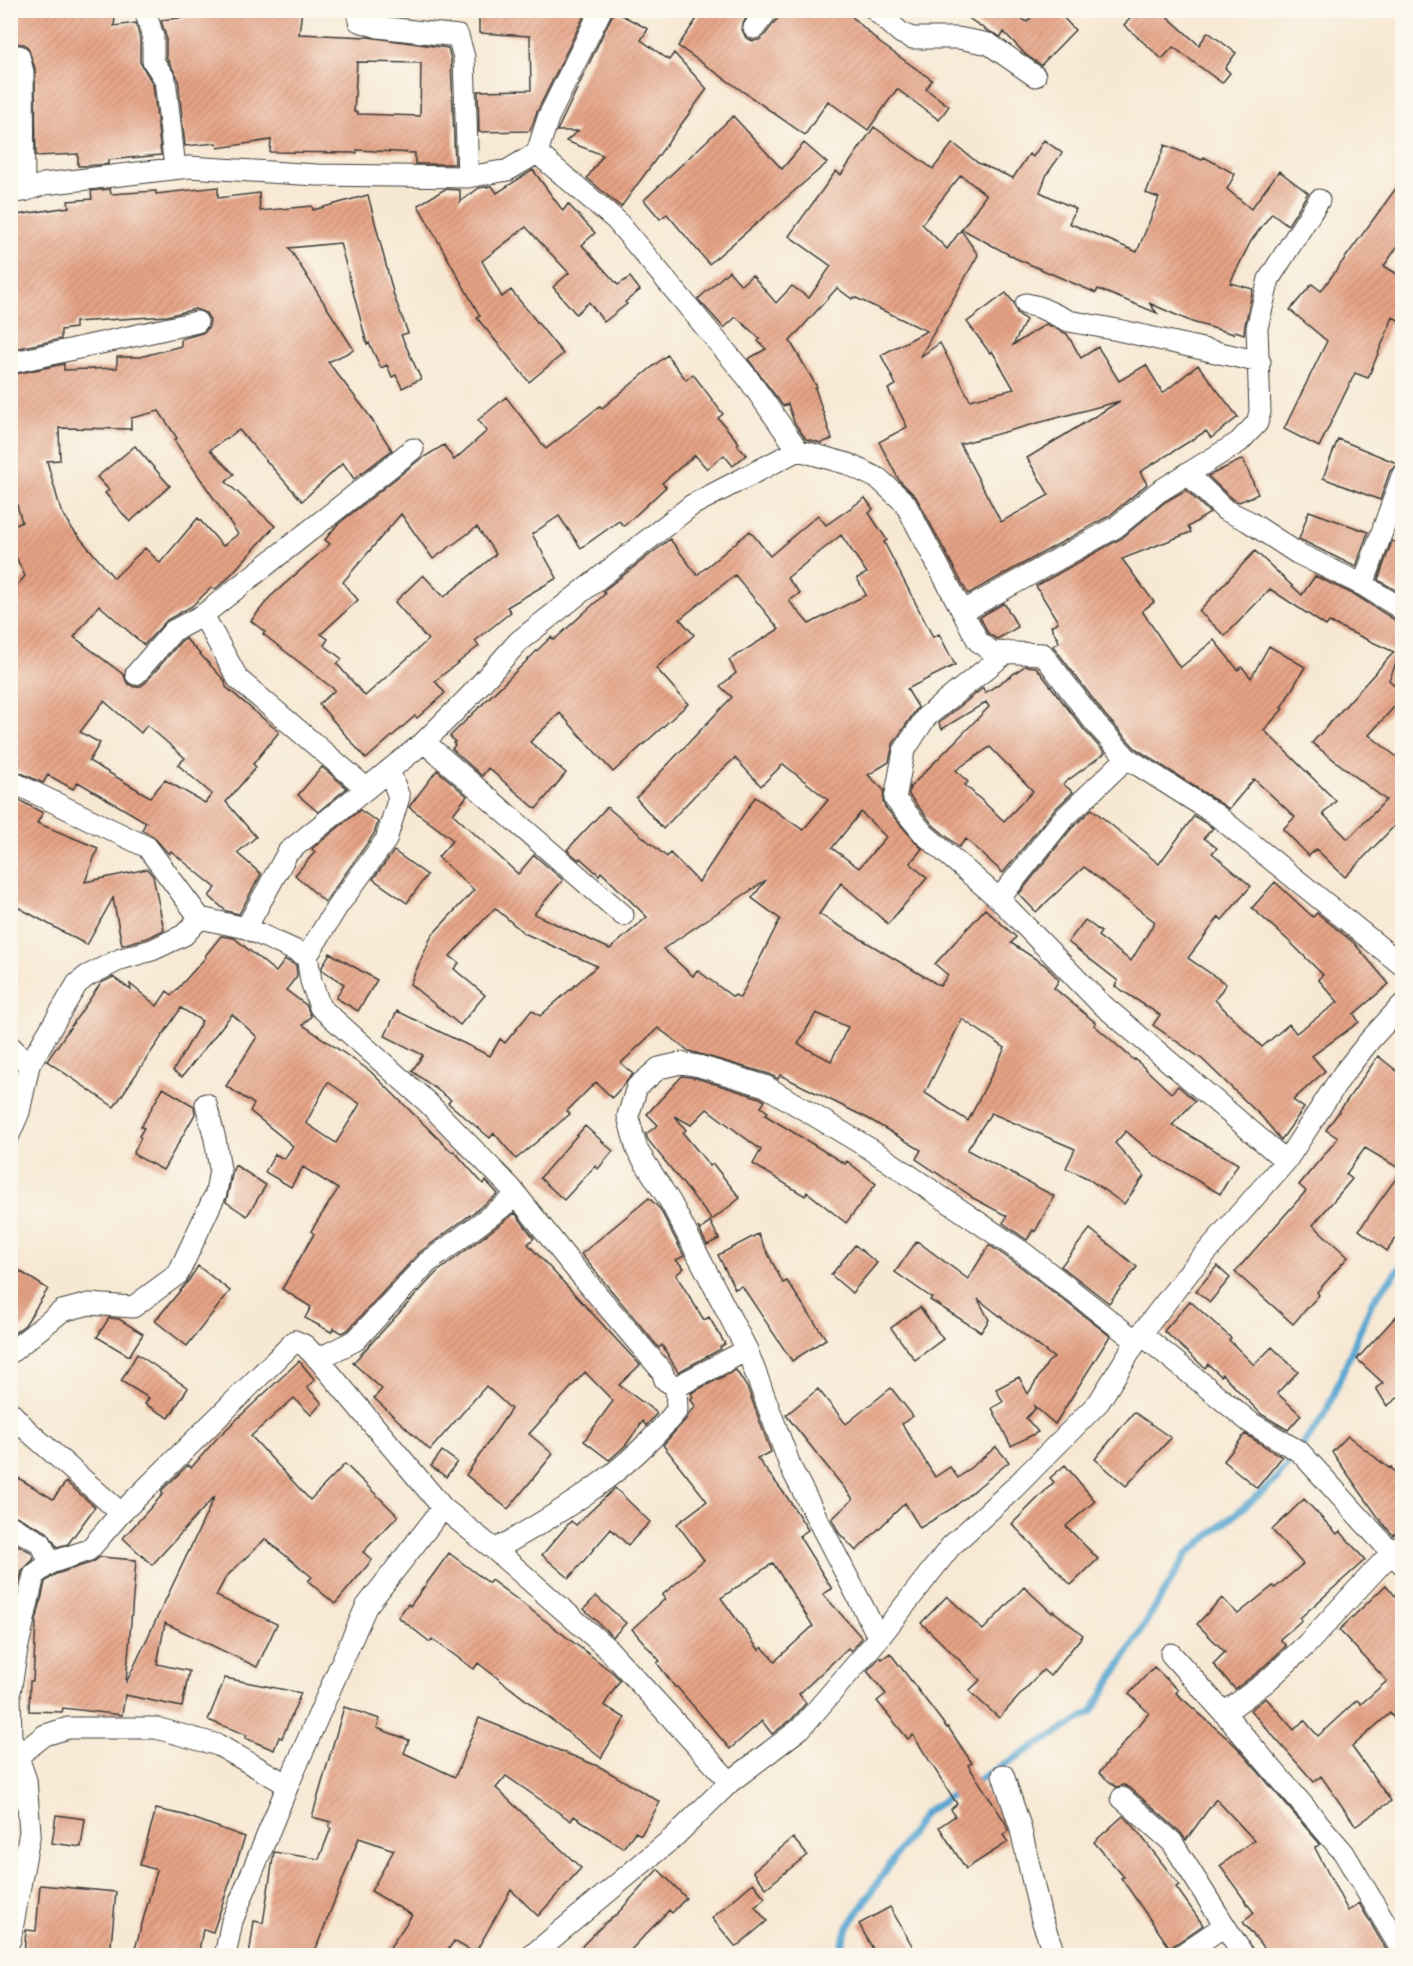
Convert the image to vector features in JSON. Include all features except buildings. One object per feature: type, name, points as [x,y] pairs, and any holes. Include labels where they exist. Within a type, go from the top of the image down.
[{"type":"street","points":[[145,10],[153,37],[153,61],[165,80],[176,168]]},
{"type":"street","points":[[358,10],[359,21],[378,27],[458,36],[464,57],[468,177]]},
{"type":"street","points":[[10,56],[19,56],[23,72],[17,191],[44,184],[189,167],[317,175],[468,177],[508,170],[537,153],[548,118],[601,10]]},
{"type":"street","points":[[754,28],[768,10]]},
{"type":"street","points":[[875,10],[901,33],[912,38],[958,38],[989,44],[1035,76]]},
{"type":"street","points":[[537,153],[616,220],[747,377],[798,450],[848,464],[879,479],[905,503],[978,641],[992,652],[1043,654],[1095,723],[1127,758],[1215,814],[1402,965]]},
{"type":"street","points":[[964,611],[1116,526],[1158,492],[1239,442],[1257,423],[1260,412],[1257,328],[1269,279],[1319,200]]},
{"type":"street","points":[[1026,304],[1039,307],[1069,321],[1260,362]]},
{"type":"street","points":[[10,363],[197,322]]},
{"type":"street","points":[[136,674],[172,631],[203,615],[413,449]]},
{"type":"street","points":[[246,928],[288,852],[424,742],[469,698],[519,641],[692,505],[798,450]]},
{"type":"street","points":[[1187,473],[1225,510],[1248,521],[1296,553],[1363,585],[1402,609]]},
{"type":"street","points":[[1363,585],[1402,476]]},
{"type":"street","points":[[203,615],[238,680],[366,788]]},
{"type":"street","points":[[1007,652],[926,717],[904,751],[896,799],[924,834],[999,899],[1099,1002],[1286,1161]]},
{"type":"street","points":[[424,742],[623,915]]},
{"type":"street","points":[[999,899],[1062,820],[1127,758]]},
{"type":"street","points":[[389,770],[399,797],[386,840],[337,907],[307,956],[311,981],[320,1007],[427,1102],[511,1188],[662,1371],[665,1380],[676,1387]]},
{"type":"street","points":[[10,781],[147,847],[200,918],[246,928],[307,956]]},
{"type":"street","points":[[10,1133],[19,1112],[29,1065],[78,984],[87,976],[121,959],[152,950],[184,935],[200,918]]},
{"type":"street","points":[[531,1956],[675,1836],[730,1782],[801,1728],[879,1638],[951,1546],[1013,1490],[1100,1402],[1139,1338],[1190,1271],[1286,1161],[1342,1074],[1402,1005]]},
{"type":"street","points":[[10,1046],[29,1065]]},
{"type":"street","points":[[879,1638],[791,1468],[747,1350],[671,1203],[637,1150],[628,1116],[637,1087],[659,1068],[681,1063],[699,1066],[765,1086],[872,1150],[1025,1254],[1251,1423],[1300,1452],[1399,1553],[1266,1682],[1224,1713]]},
{"type":"street","points":[[10,1353],[62,1311],[89,1304],[133,1307],[178,1274],[216,1193],[220,1169],[206,1104]]},
{"type":"street","points":[[318,1359],[356,1340],[427,1263],[517,1196]]},
{"type":"street","points":[[10,1940],[26,1780],[11,1737],[10,1693],[34,1575],[50,1563],[89,1550],[121,1513],[295,1341],[304,1345],[318,1359],[443,1508],[495,1550],[609,1650],[730,1782]]},
{"type":"street","points":[[676,1387],[747,1350]]},
{"type":"street","points":[[495,1550],[561,1512],[633,1459],[677,1410],[676,1387]]},
{"type":"street","points":[[10,1412],[27,1430],[121,1513]]},
{"type":"street","points":[[225,1956],[232,1921],[288,1785],[366,1607],[443,1508]]},
{"type":"street","points":[[10,1526],[41,1543],[50,1563]]},
{"type":"street","points":[[1171,1654],[1344,1853],[1402,1951]]},
{"type":"street","points":[[18,1756],[45,1735],[68,1728],[156,1728],[218,1745],[288,1785]]},
{"type":"street","points":[[1003,1776],[1020,1826],[1041,1917],[1055,1956]]},
{"type":"street","points":[[1122,1798],[1172,1842],[1244,1956]]},
{"type":"street","points":[[1180,1956],[1224,1926]]},
{"type":"waterway","points":[[970,1785],[1092,1712],[1187,1554],[1273,1483],[1324,1417],[1372,1302],[1402,1265]]},
{"type":"waterway","points":[[837,1956],[848,1927],[925,1812],[958,1792]]}]
